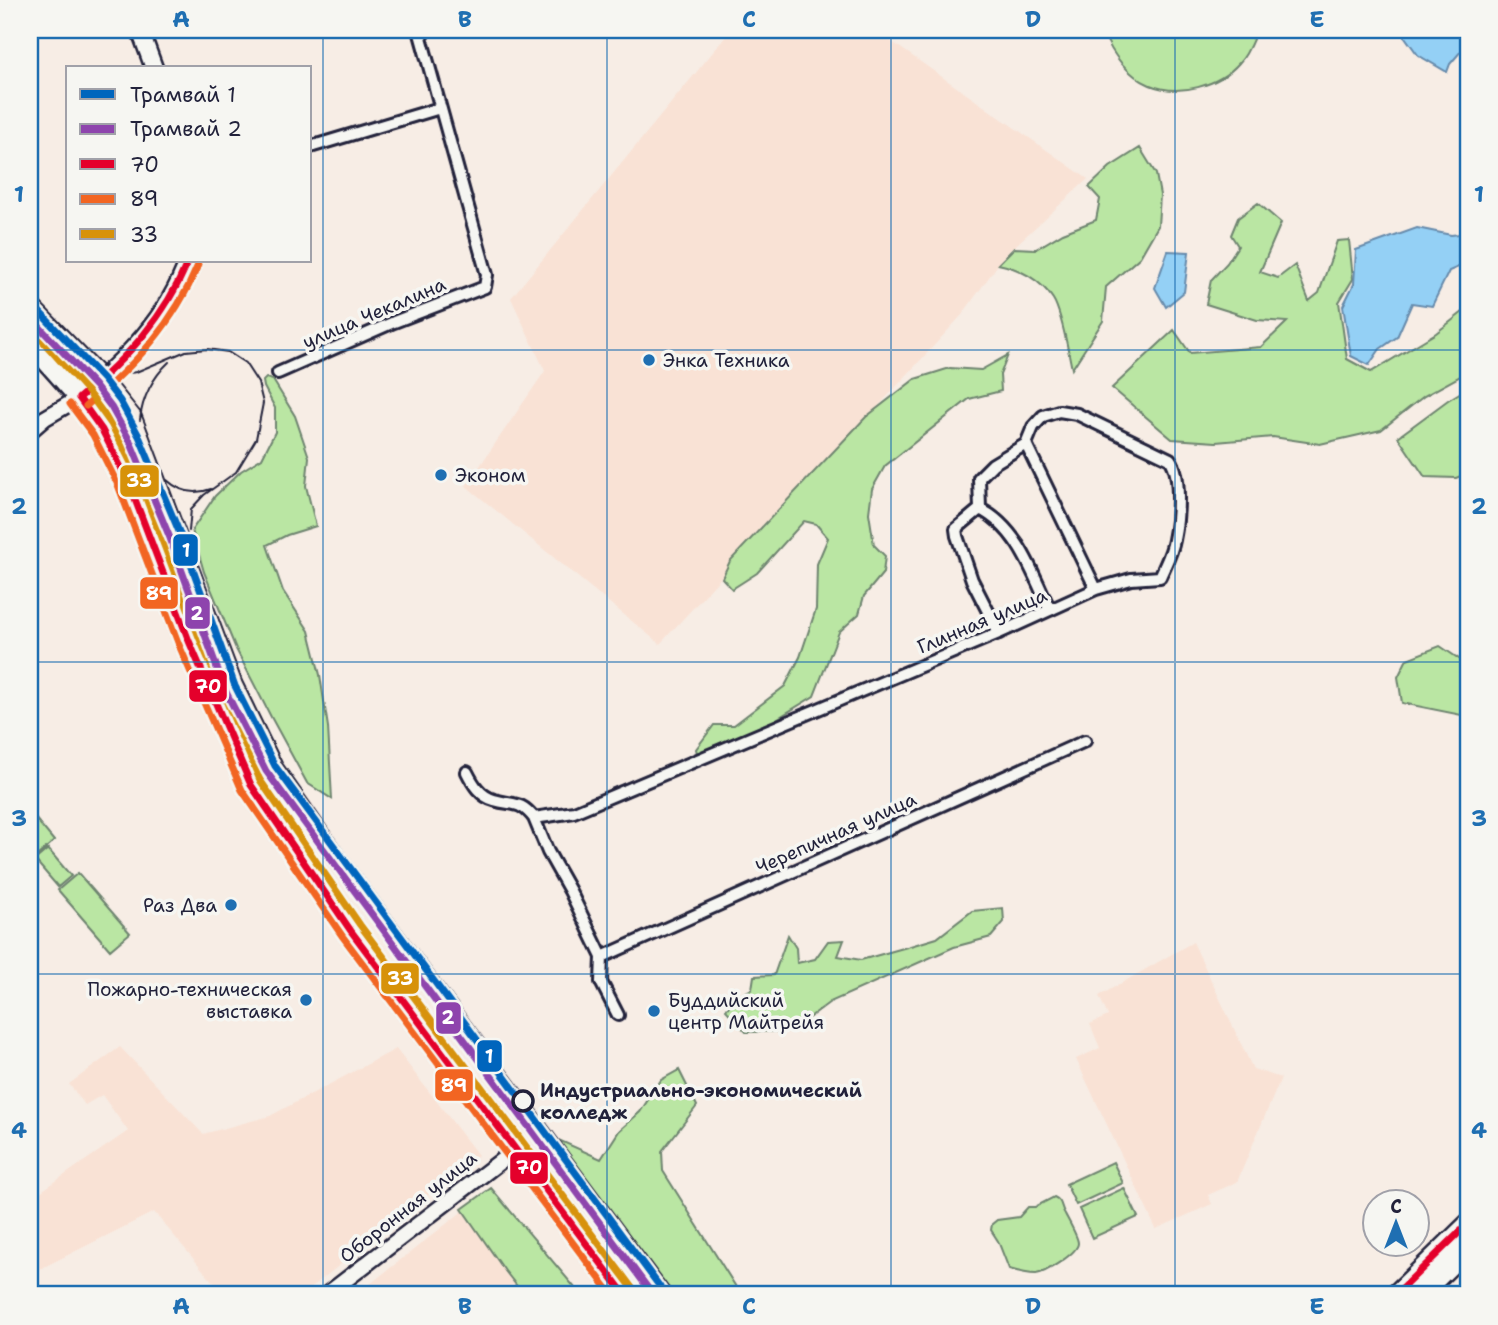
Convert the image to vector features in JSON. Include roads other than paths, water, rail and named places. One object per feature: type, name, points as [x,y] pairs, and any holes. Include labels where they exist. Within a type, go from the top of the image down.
[{"type":"main road","points":[[139,30],[153,66]]},
{"type":"main road","points":[[79,398],[115,367],[164,312],[188,262]]},
{"type":"main road","points":[[30,343],[79,398],[102,430],[128,481],[189,641],[251,785],[351,931],[625,1295]]},
{"type":"main road","points":[[1395,1295],[1468,1224]]},
{"type":"main road","points":[[1420,1295],[1468,1248]]},
{"type":"street","points":[[312,146],[440,108],[419,30]]},
{"type":"street","name":"улица Чекалина","points":[[278,373],[485,286],[486,275],[440,108]]},
{"type":"street","points":[[30,431],[45,418],[79,398]]},
{"type":"street","name":"Глинная улица","points":[[534,818],[574,812],[999,633],[1096,589],[1130,579],[1160,577],[1174,542],[1178,513],[1175,466],[1170,459],[1077,414],[1059,411],[1043,416],[1033,427],[1026,444],[993,464],[979,478],[980,509]]},
{"type":"street","points":[[1026,444],[1096,589]]},
{"type":"street","points":[[999,633],[972,580],[957,536],[956,528],[980,509],[992,515],[1021,550],[1050,610]]},
{"type":"street","name":"Черепичная улица","points":[[601,957],[1085,741]]},
{"type":"street","points":[[467,772],[477,790],[493,800],[526,808],[534,818],[548,852],[601,957],[601,982],[618,1015]]},
{"type":"street","name":"Оборонная улица","points":[[326,1295],[515,1150]]},
{"type":"water","points":[[1400,30],[1464,30],[1468,43],[1450,64],[1447,72],[1418,55]]},
{"type":"water","points":[[1417,228],[1451,235],[1468,233],[1468,263],[1449,271],[1432,306],[1412,303],[1397,337],[1380,349],[1369,365],[1351,356],[1343,306],[1354,284],[1356,250]]},
{"type":"water","points":[[1168,251],[1189,252],[1184,292],[1166,307],[1155,288]]},
{"type":"tram line","points":[[30,292],[109,373],[141,413],[242,681],[282,763],[345,853],[674,1295]]},
{"type":"tram line","name":"1","points":[[30,302],[103,379],[120,401],[139,436],[180,534],[235,686],[275,766],[666,1295]]},
{"type":"tram line","name":"2","points":[[30,317],[95,386],[111,407],[130,441],[170,538],[225,690],[266,771],[653,1295]]},
{"type":"tram line","points":[[104,366],[124,374],[136,372],[186,351],[207,349],[228,352],[245,363],[258,383],[263,403],[256,439],[236,472],[204,495],[191,509],[189,531]]},
{"type":"tram line","points":[[140,420],[149,388],[169,362]]},
{"type":"tram line","points":[[167,480],[188,491],[211,489]]},
{"type":"place","name":"Энка Техника","points":[[649,360]]},
{"type":"place","name":"Эконом","points":[[441,475]]},
{"type":"place","name":"Раз Два","points":[[231,905]]},
{"type":"place","name":"Пожарно-техническая выставка","points":[[306,1000]]},
{"type":"place","name":"Буддийский центр Майтрейя","points":[[654,1011]]},
{"type":"place","name":"Индустриально-экономический колледж","points":[[523,1101]]}]
